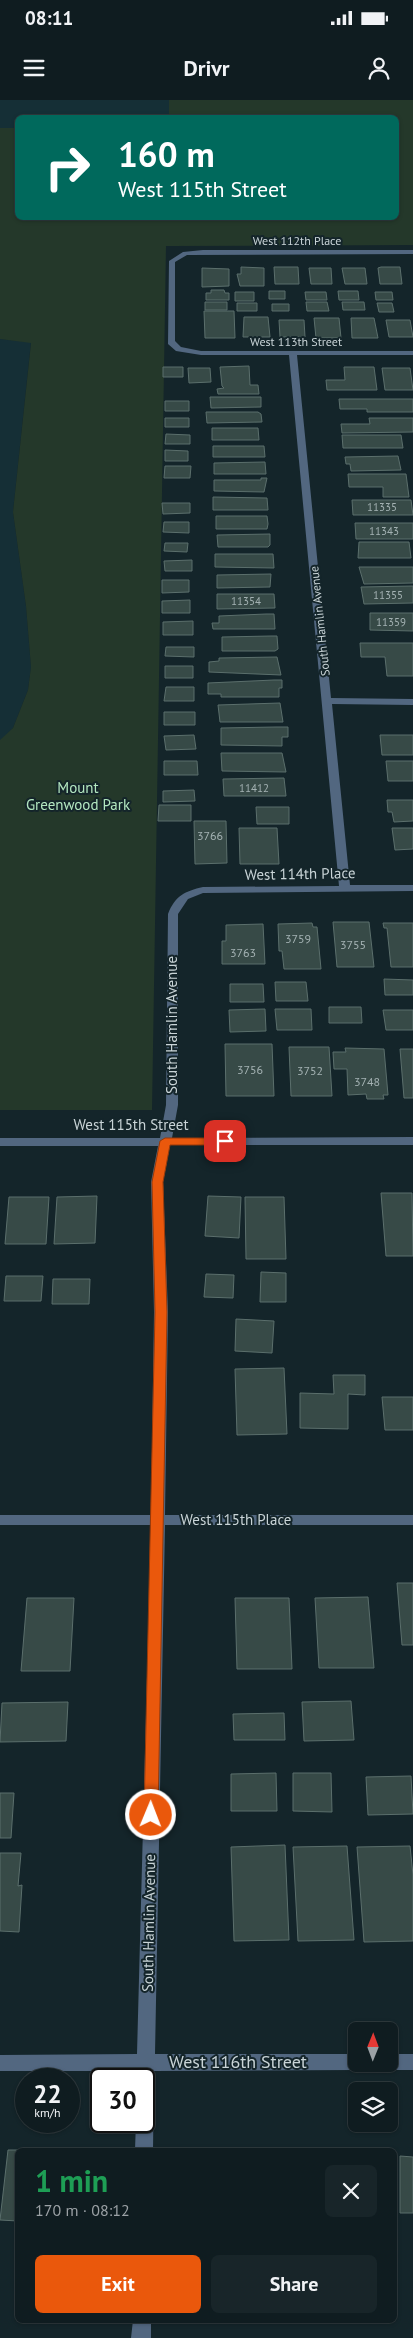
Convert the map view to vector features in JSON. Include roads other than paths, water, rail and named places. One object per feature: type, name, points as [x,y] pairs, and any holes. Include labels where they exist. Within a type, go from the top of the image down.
[{"type":"street","name":"West 112th Place","points":[[179,349],[171,342],[171,324],[172,261],[180,255],[203,252],[413,252]]},
{"type":"street","name":"West 113th Street","points":[[179,349],[201,353],[413,353]]},
{"type":"street","name":"South Hamlin Avenue","points":[[293,353],[345,888]]},
{"type":"street","points":[[328,702],[413,702]]},
{"type":"street","name":"West 114th Place","points":[[187,894],[203,890],[413,888]]},
{"type":"street","name":"South Hamlin Avenue","points":[[144,2148],[161,1312],[157,1182],[172,1105],[173,914],[178,901],[187,894]]},
{"type":"street","name":"West 115th Street","points":[[0,1142],[413,1141]]},
{"type":"street","name":"West 115th Place","points":[[0,1520],[413,1520]]},
{"type":"street","name":"West 116th Street","points":[[0,2063],[348,2062]]},
{"type":"street","points":[[398,2062],[413,2062]]},
{"type":"street","points":[[141,2338],[142,2323]]},
{"type":"park label","name":"Mount Greenwood Park","points":[[78,796]]}]
